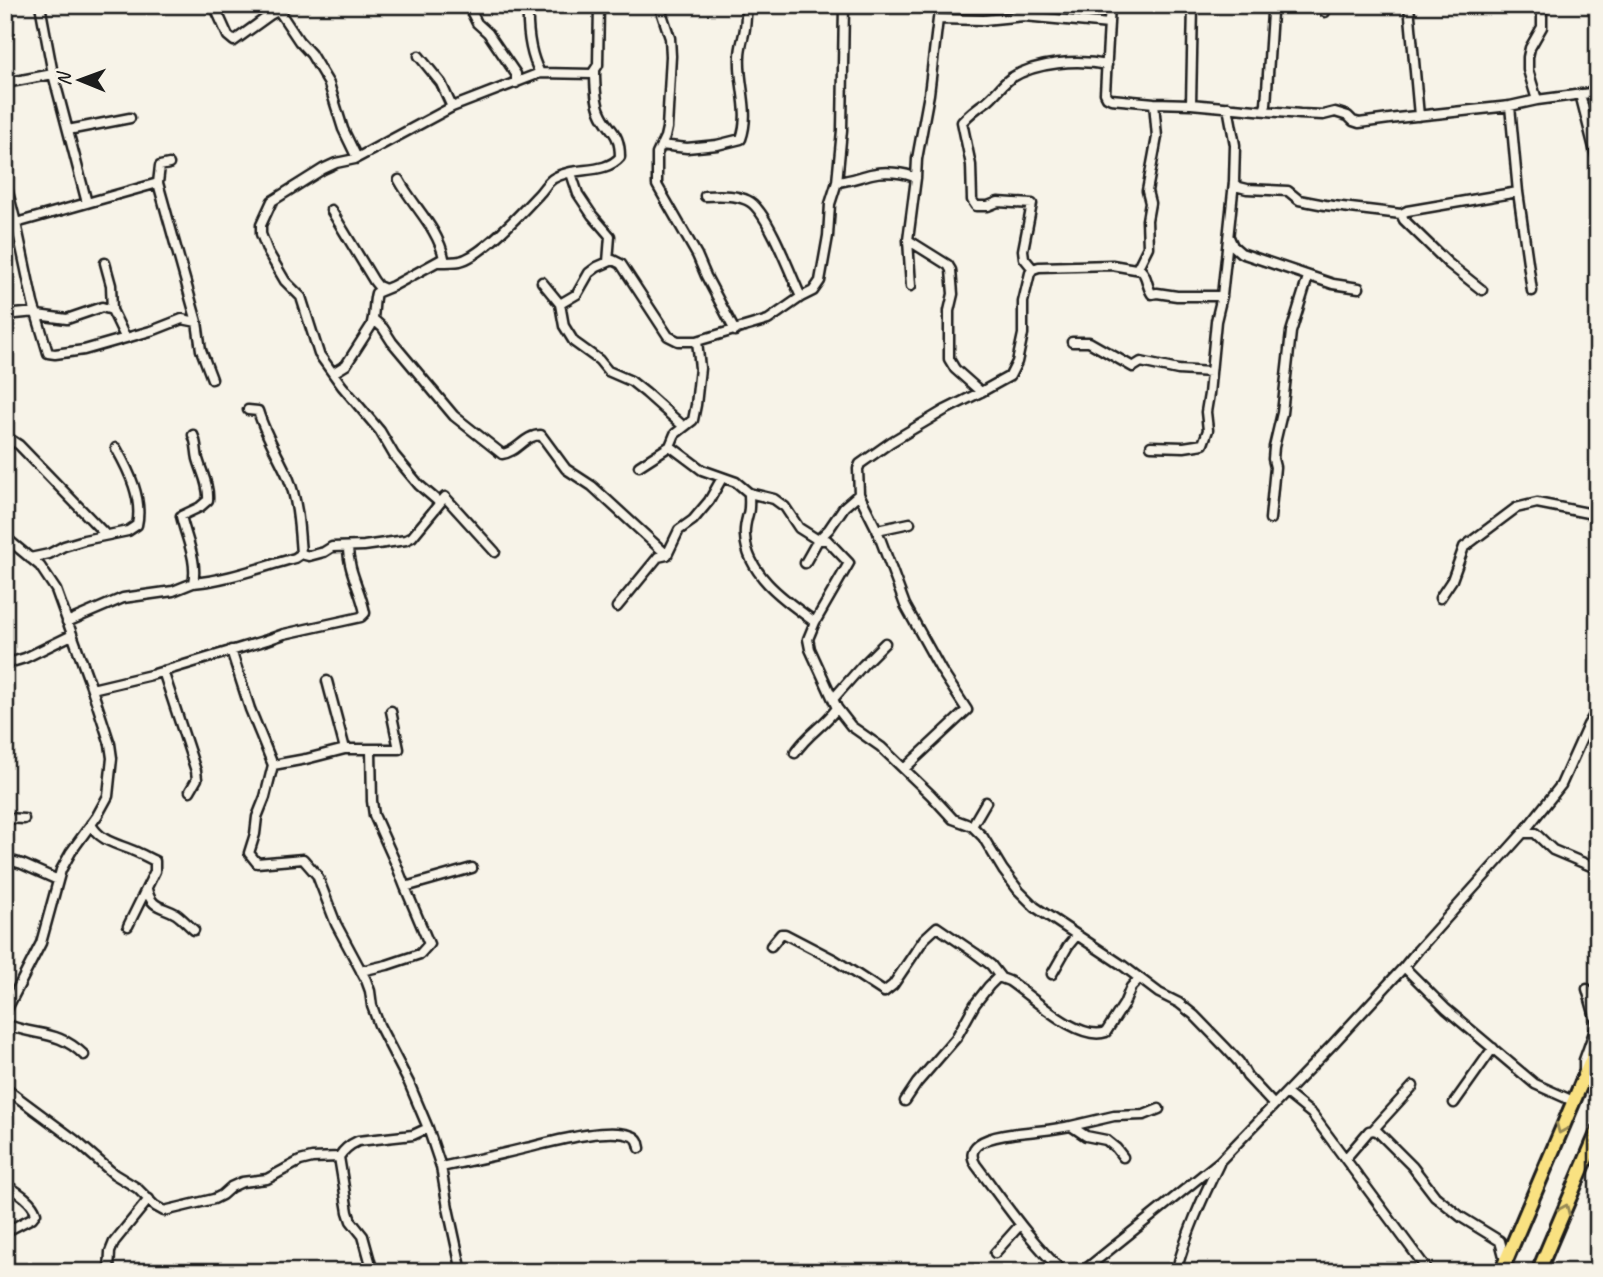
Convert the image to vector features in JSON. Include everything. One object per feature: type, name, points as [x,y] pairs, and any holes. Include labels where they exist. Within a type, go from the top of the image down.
[{"type":"main road","points":[[1503,1267],[1598,1044]]},
{"type":"main road","points":[[1585,1074],[1598,1080]]},
{"type":"main road","points":[[1538,1272],[1598,1131]]},
{"type":"street","points":[[5,7],[13,5]]},
{"type":"street","points":[[40,5],[53,74],[87,203]]},
{"type":"street","points":[[214,5],[228,36],[234,41],[289,5]]},
{"type":"street","points":[[468,5],[477,23],[488,33],[516,74],[516,83]]},
{"type":"street","points":[[528,5],[531,48],[540,73]]},
{"type":"street","points":[[440,503],[419,485],[401,464],[380,432],[319,354],[301,297],[285,281],[268,252],[261,234],[261,225],[272,201],[323,169],[357,158],[452,107],[540,73],[592,74],[598,65],[599,5]]},
{"type":"street","points":[[659,5],[670,38],[671,56],[667,128],[657,154],[657,185],[697,255],[735,331]]},
{"type":"street","points":[[661,145],[687,148],[741,139],[745,127],[745,111],[740,55],[747,5]]},
{"type":"street","points":[[560,303],[577,294],[589,274],[613,260],[621,264],[668,336],[678,341],[697,341],[768,320],[813,291],[820,281],[828,236],[830,204],[837,181],[842,130],[844,5]]},
{"type":"street","points":[[1110,5],[1105,93],[1107,97],[1323,116],[1335,112],[1348,116],[1359,124],[1510,106],[1598,92]]},
{"type":"street","points":[[1191,104],[1193,5]]},
{"type":"street","points":[[1264,110],[1274,5]]},
{"type":"street","points":[[1409,5],[1419,116]]},
{"type":"street","points":[[1537,100],[1528,70],[1528,57],[1530,47],[1542,27],[1542,5]]},
{"type":"street","points":[[279,11],[311,54],[329,84],[343,129],[357,158]]},
{"type":"street","points":[[911,286],[908,240],[938,19],[984,20],[1024,16],[1110,24]]},
{"type":"street","points":[[419,55],[441,83],[452,107]]},
{"type":"street","points":[[1033,269],[1024,258],[1023,250],[1032,204],[998,202],[988,206],[976,206],[972,200],[971,165],[962,122],[1012,77],[1055,62],[1084,61],[1107,65]]},
{"type":"street","points":[[439,262],[461,261],[470,257],[499,234],[553,178],[614,164],[620,157],[618,139],[599,110],[595,71]]},
{"type":"street","points":[[5,83],[53,74]]},
{"type":"street","points":[[1580,94],[1598,164]]},
{"type":"street","points":[[1137,269],[1148,247],[1147,219],[1150,202],[1147,191],[1157,138],[1154,103]]},
{"type":"street","points":[[1510,106],[1518,192],[1532,291]]},
{"type":"street","points":[[1151,446],[1184,447],[1203,444],[1208,430],[1206,412],[1234,182],[1235,145],[1228,107]]},
{"type":"street","points":[[68,130],[130,118]]},
{"type":"street","points":[[169,164],[160,166],[158,183],[197,322],[201,350],[212,379]]},
{"type":"street","points":[[571,173],[578,194],[610,236],[608,262]]},
{"type":"street","points":[[837,181],[875,173],[916,178]]},
{"type":"street","points":[[5,180],[22,258],[48,353],[85,350],[182,319],[197,322]]},
{"type":"street","points":[[333,373],[346,365],[371,326],[373,303],[380,289],[444,258],[444,246],[399,180]]},
{"type":"street","points":[[1234,182],[1247,189],[1288,191],[1299,200],[1401,214],[1518,192]]},
{"type":"street","points":[[16,223],[158,183]]},
{"type":"street","points":[[705,196],[741,198],[752,203],[768,225],[801,297]]},
{"type":"street","points":[[331,210],[380,289]]},
{"type":"street","points":[[1401,214],[1448,263],[1482,290]]},
{"type":"street","points":[[1228,235],[1233,246],[1241,253],[1308,277],[1359,288]]},
{"type":"street","points":[[908,240],[948,265],[951,270],[953,294],[949,311],[949,359],[955,369],[981,392]]},
{"type":"street","points":[[105,263],[111,285],[113,310],[125,337]]},
{"type":"street","points":[[904,769],[967,709],[941,670],[905,605],[877,530],[859,494],[860,464],[945,410],[1010,376],[1017,362],[1023,334],[1023,302],[1033,269],[1112,265],[1141,270],[1145,273],[1152,294],[1222,296]]},
{"type":"street","points":[[1270,519],[1275,467],[1273,447],[1282,413],[1292,332],[1308,277]]},
{"type":"street","points":[[542,282],[560,303],[564,326],[574,342],[599,360],[608,371],[631,381],[683,426]]},
{"type":"street","points":[[5,315],[36,313],[67,319],[102,307],[113,310]]},
{"type":"street","points":[[373,319],[454,416],[502,454],[511,453],[533,435],[541,435],[566,469],[592,486],[667,555]]},
{"type":"street","points":[[639,466],[670,446],[675,434],[692,420],[699,368],[697,341]]},
{"type":"street","points":[[1072,342],[1089,342],[1133,367],[1141,362],[1178,370],[1211,372]]},
{"type":"street","points":[[248,410],[258,411],[262,426],[288,478],[296,503],[301,554]]},
{"type":"street","points":[[193,435],[209,492],[208,500],[200,507],[181,516],[194,561],[193,583]]},
{"type":"street","points":[[5,436],[19,445],[106,535]]},
{"type":"street","points":[[670,446],[702,470],[736,482],[748,492],[774,499],[785,508],[799,528],[818,540],[827,540],[849,562],[808,639],[827,690],[851,726],[881,747],[932,795],[953,819],[972,826],[984,837],[1003,870],[1035,907],[1194,1015],[1233,1055],[1247,1076],[1275,1105]]},
{"type":"street","points":[[30,558],[48,554],[64,546],[128,531],[137,525],[141,512],[127,468],[116,448]]},
{"type":"street","points":[[667,555],[679,530],[709,501],[722,478]]},
{"type":"street","points":[[748,492],[749,512],[745,539],[752,566],[788,603],[815,622]]},
{"type":"street","points":[[805,563],[818,540],[844,507],[859,494]]},
{"type":"street","points":[[67,622],[123,598],[173,591],[193,583],[211,582],[301,554],[309,556],[332,547],[406,540],[412,537],[445,497],[495,552]]},
{"type":"street","points":[[1440,598],[1452,580],[1464,547],[1516,508],[1537,503],[1598,514]]},
{"type":"street","points":[[877,530],[910,523]]},
{"type":"street","points":[[5,537],[47,574],[56,590],[92,689],[112,758],[108,796],[71,852],[58,880],[41,943],[5,1013]]},
{"type":"street","points":[[92,689],[151,675],[284,634],[361,617],[365,613],[352,575],[348,547]]},
{"type":"street","points":[[617,607],[658,557],[667,555]]},
{"type":"street","points":[[5,664],[72,635]]},
{"type":"street","points":[[795,753],[802,741],[831,717],[835,704],[863,665],[885,643]]},
{"type":"street","points":[[231,650],[250,709],[273,765],[249,853],[257,863],[303,859],[317,875],[336,924],[370,991],[379,1025],[409,1083],[428,1128],[442,1167],[462,1272]]},
{"type":"street","points":[[163,671],[196,771],[197,779],[190,791]]},
{"type":"street","points":[[327,681],[345,748]]},
{"type":"street","points":[[1082,1272],[1220,1161],[1404,967],[1523,833],[1561,785],[1588,724],[1598,709]]},
{"type":"street","points":[[273,765],[345,748],[399,749],[391,711]]},
{"type":"street","points":[[361,971],[420,954],[429,944],[374,815],[371,750]]},
{"type":"street","points":[[972,826],[986,802]]},
{"type":"street","points":[[5,820],[24,819]]},
{"type":"street","points":[[91,824],[93,829],[108,841],[155,861],[155,871],[128,926]]},
{"type":"street","points":[[1523,833],[1535,833],[1553,850],[1598,869]]},
{"type":"street","points":[[5,859],[58,880]]},
{"type":"street","points":[[405,887],[472,869]]},
{"type":"street","points":[[147,889],[152,901],[160,908],[173,912],[194,930]]},
{"type":"street","points":[[771,946],[781,934],[786,934],[835,960],[884,992],[893,985],[924,939],[937,927],[991,965],[1001,978],[1022,990],[1062,1021],[1090,1034],[1106,1032],[1124,1004],[1131,987],[1139,979]]},
{"type":"street","points":[[1052,974],[1077,935]]},
{"type":"street","points":[[1404,967],[1446,1009],[1535,1084],[1573,1101]]},
{"type":"street","points":[[905,1101],[917,1083],[951,1045],[989,986],[995,979],[1001,978]]},
{"type":"street","points":[[1585,1074],[1584,1060],[1597,1024],[1587,989]]},
{"type":"street","points":[[5,1024],[36,1034],[57,1037],[84,1055]]},
{"type":"street","points":[[1454,1103],[1493,1048]]},
{"type":"street","points":[[1346,1158],[1413,1086]]},
{"type":"street","points":[[5,1088],[164,1211],[214,1199],[242,1182],[267,1179],[300,1161],[339,1157]]},
{"type":"street","points":[[1286,1093],[1312,1114],[1429,1272]]},
{"type":"street","points":[[1063,1272],[1020,1225],[976,1165],[972,1154],[976,1147],[994,1137],[1071,1126],[1114,1115],[1144,1115],[1159,1109]]},
{"type":"street","points":[[1071,1126],[1086,1136],[1106,1140],[1123,1157]]},
{"type":"street","points":[[373,1272],[363,1236],[351,1221],[348,1212],[339,1157],[350,1144],[358,1141],[413,1135],[428,1128]]},
{"type":"street","points":[[1373,1130],[1412,1166],[1435,1196],[1461,1217],[1500,1241],[1503,1267]]},
{"type":"street","points":[[442,1167],[598,1134],[632,1135],[638,1140],[640,1148]]},
{"type":"street","points":[[1176,1272],[1199,1205],[1220,1161]]},
{"type":"street","points":[[5,1184],[34,1207],[36,1213],[32,1218],[5,1232]]},
{"type":"street","points":[[109,1272],[110,1252],[114,1242],[149,1199]]},
{"type":"street","points":[[995,1253],[1020,1225]]}]
